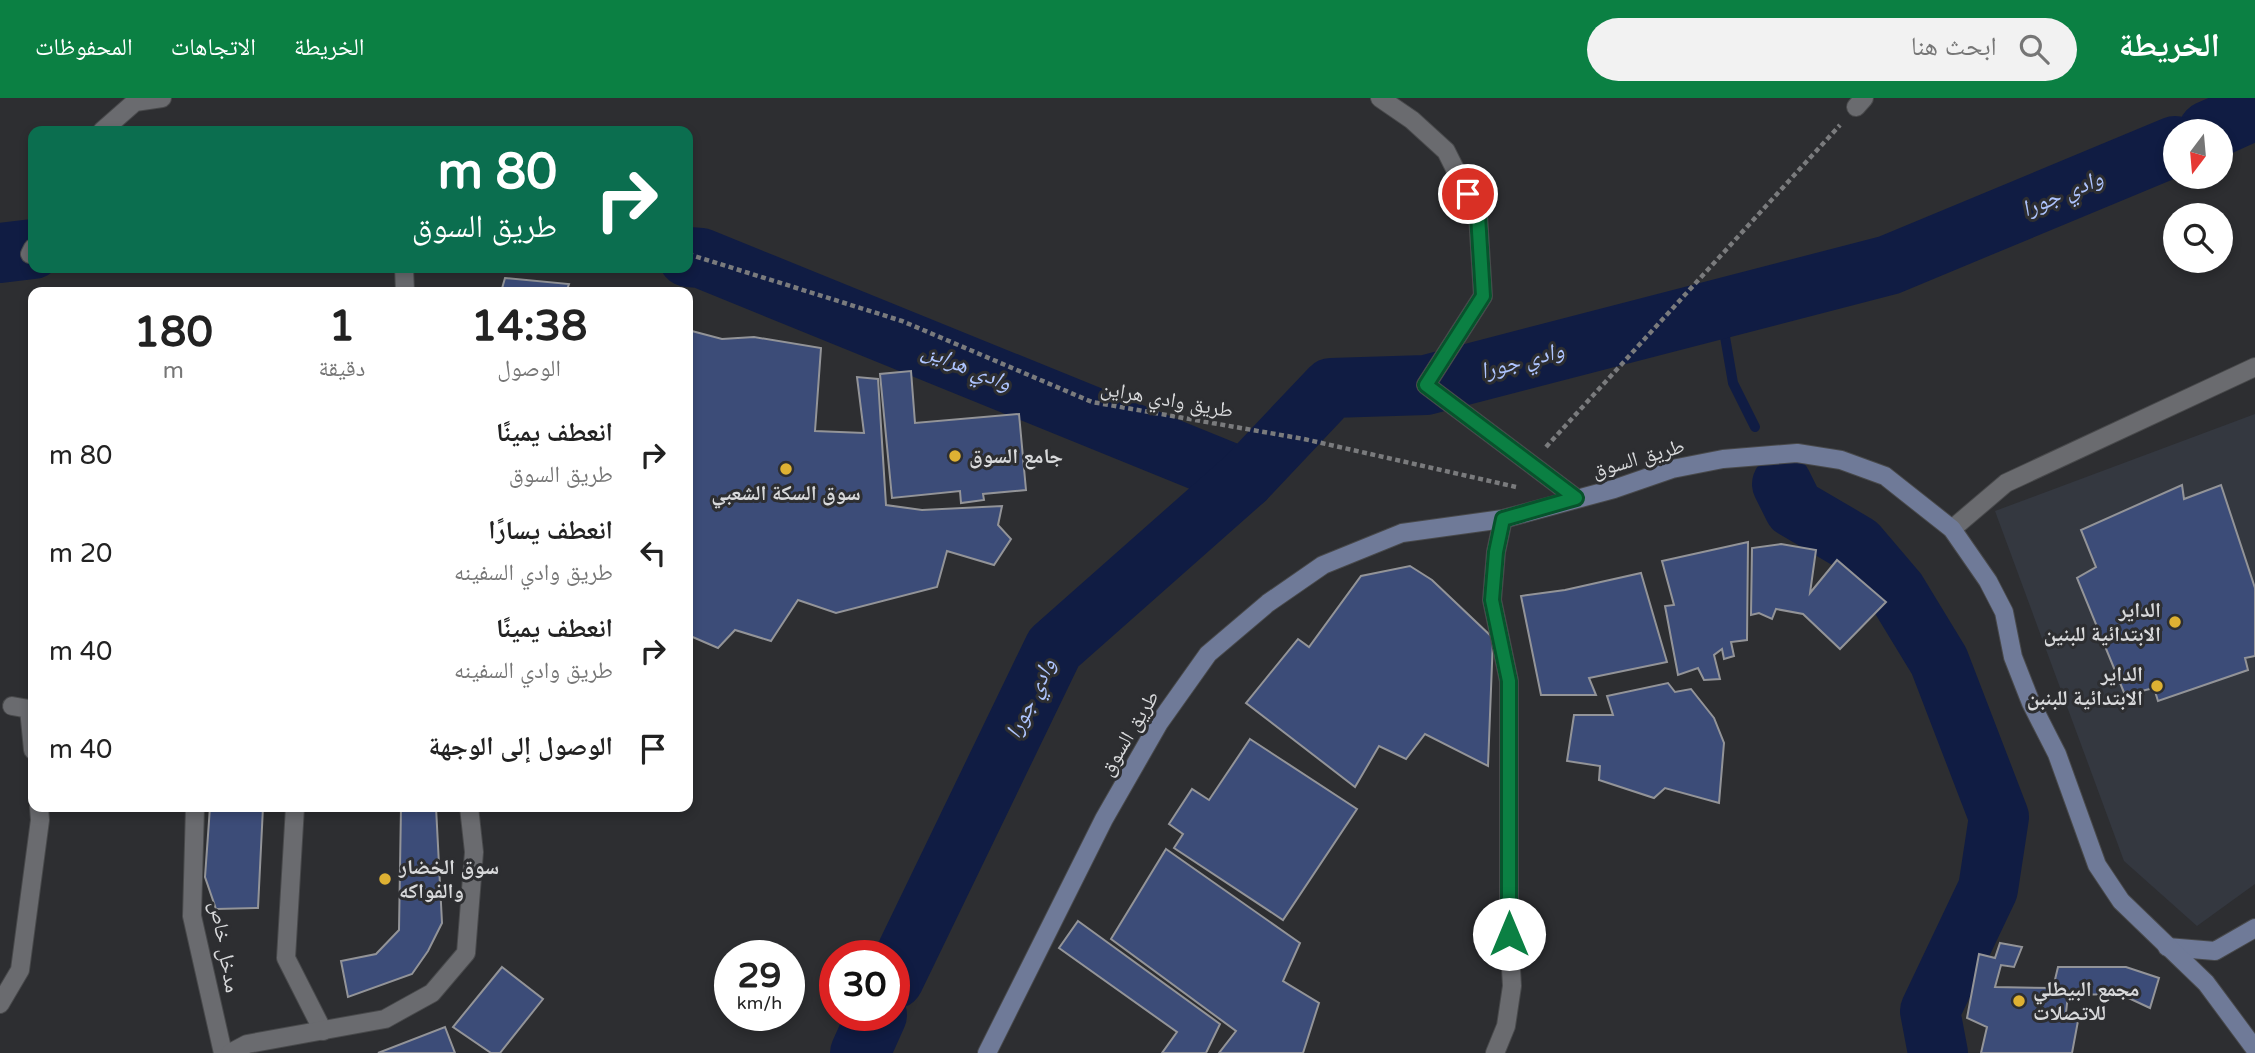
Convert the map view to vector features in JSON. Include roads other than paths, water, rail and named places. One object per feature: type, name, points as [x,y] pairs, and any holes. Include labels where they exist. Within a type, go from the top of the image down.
[{"type":"street","points":[[108,126],[135,102],[162,98]]},
{"type":"street","points":[[1380,98],[1412,120],[1446,151],[1478,215],[1483,296],[1426,385],[1576,498]]},
{"type":"street","points":[[1952,529],[2006,483],[2255,367]]},
{"type":"street","name":"طريق السوق","points":[[988,1053],[1104,819],[1159,723],[1208,654],[1268,603],[1323,565],[1402,533],[1503,519],[1672,469],[1723,459],[1797,453],[1841,460],[1885,476],[1952,529],[1988,580],[2004,612],[2013,657],[2031,703],[2056,754],[2097,865],[2121,901],[2206,983],[2255,1049]]},
{"type":"street","points":[[1495,1053],[1506,1026],[1512,986],[1509,934],[1509,681],[1492,600],[1496,552],[1503,519]]},
{"type":"street","points":[[12,706],[28,709]]},
{"type":"street","points":[[0,1004],[20,970],[39,812]]},
{"type":"street","name":"مدخل خاص","points":[[195,812],[192,916],[223,1053]]},
{"type":"street","points":[[295,812],[286,958],[323,1031]]},
{"type":"street","points":[[230,1053],[247,1044],[385,1019],[432,993],[466,953],[474,852],[470,812]]},
{"type":"street","points":[[2167,947],[2215,951],[2255,928]]},
{"type":"waterway","name":"وادي جورا","points":[[2233,120],[2255,110]]},
{"type":"waterway","name":"وادي جورا","points":[[910,946],[1054,648],[1245,479],[1331,388],[1426,385],[1889,265],[2163,151]]},
{"type":"waterway","name":"وادي هراين","points":[[0,253],[28,250]]},
{"type":"waterway","name":"وادي هراين","points":[[693,257],[701,258],[1245,479]]},
{"type":"waterway","points":[[1720,308],[1733,383],[1755,427]]},
{"type":"waterway","points":[[1782,484],[1794,508],[1857,545],[1897,592],[1939,661],[1999,817],[1988,889],[1930,1011],[1938,1053]]},
{"type":"waterway","name":"وادي جورا","points":[[860,1053],[870,1031]]},
{"type":"place","name":"جامع السوق","points":[[955,456]]},
{"type":"place","name":"سوق السكة الشعبي","points":[[786,469]]},
{"type":"place","name":"الداير الابتدائية للبنين","points":[[2175,622]]},
{"type":"place","name":"الداير الابتدائية للبنبن","points":[[2157,686]]},
{"type":"place","name":"سوق الخضار والفواكه","points":[[385,879]]},
{"type":"place","name":"مجمع البيطلي للاتصلات","points":[[2019,1001]]}]
